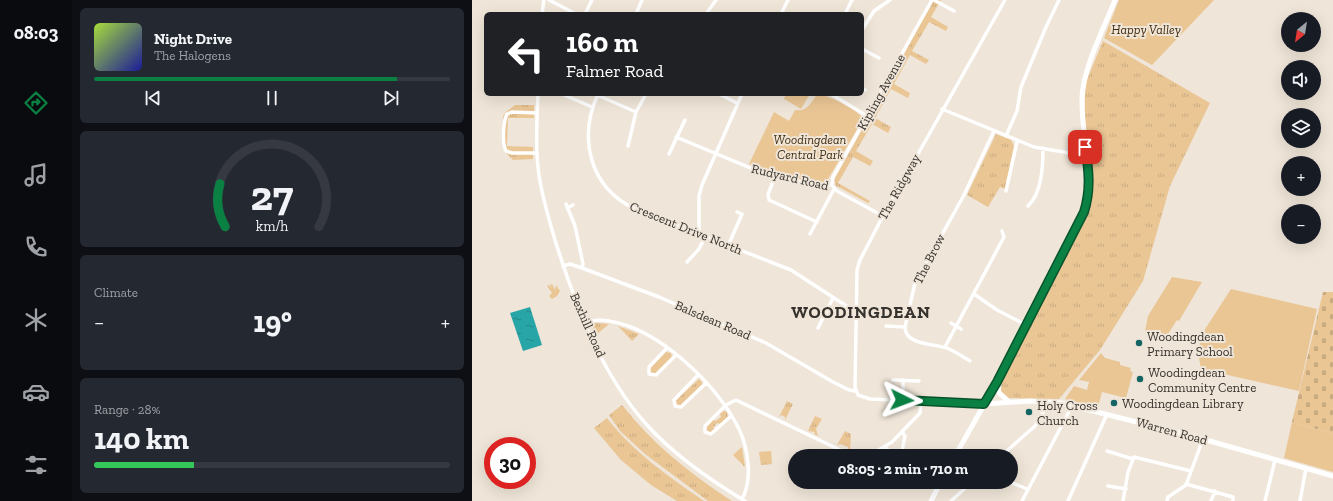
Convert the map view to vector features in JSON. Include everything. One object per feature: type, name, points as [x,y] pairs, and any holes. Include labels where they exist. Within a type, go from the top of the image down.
[{"type":"main road","points":[[959,449],[997,382],[1079,224],[1086,206],[1090,176],[1082,118],[1083,88],[1115,0]]},
{"type":"main road","points":[[997,382],[999,393],[1009,402]]},
{"type":"main road","name":"Warren Road","points":[[984,404],[1009,402],[1049,402],[1072,406],[1203,439],[1333,476]]},
{"type":"main road","points":[[930,501],[937,489]]},
{"type":"street","points":[[542,12],[544,0]]},
{"type":"street","points":[[549,0],[572,12]]},
{"type":"street","points":[[586,12],[592,0]]},
{"type":"street","points":[[637,12],[642,0]]},
{"type":"street","points":[[707,12],[716,0]]},
{"type":"street","points":[[784,12],[788,0]]},
{"type":"street","points":[[846,12],[852,0]]},
{"type":"street","points":[[864,27],[874,10],[890,0]]},
{"type":"street","points":[[932,0],[954,11]]},
{"type":"street","name":"Kipling Avenue","points":[[832,185],[833,177],[932,0]]},
{"type":"street","name":"The Ridgway","points":[[855,391],[857,267],[883,216],[1004,0]]},
{"type":"street","points":[[1006,136],[1017,111],[1021,87],[1059,0]]},
{"type":"street","points":[[864,50],[879,58]]},
{"type":"street","name":"Bexhill Road","points":[[538,96],[537,153],[542,193],[564,266],[586,323],[619,387],[649,427],[685,459],[744,500]]},
{"type":"street","points":[[567,96],[592,107]]},
{"type":"street","name":"Crescent Drive North","points":[[597,96],[588,123],[589,149],[597,173],[610,192],[626,205],[796,273],[833,298],[848,307],[856,309]]},
{"type":"street","points":[[599,96],[636,112]]},
{"type":"street","points":[[628,146],[636,112],[645,96]]},
{"type":"street","points":[[722,96],[737,103]]},
{"type":"street","points":[[699,234],[700,192],[741,96]]},
{"type":"street","points":[[834,96],[867,116]]},
{"type":"street","points":[[942,109],[1017,142],[1081,155]]},
{"type":"street","points":[[537,112],[512,112],[507,114],[505,118],[504,141],[505,149],[509,153],[537,153]]},
{"type":"street","points":[[669,154],[685,120]]},
{"type":"street","name":"The Brow","points":[[905,327],[915,283],[964,195],[994,131]]},
{"type":"street","points":[[624,137],[630,138]]},
{"type":"street","name":"Rudyard Road","points":[[676,137],[756,171],[775,177],[822,186],[832,185],[834,189],[883,216]]},
{"type":"street","points":[[1006,191],[1011,183],[1008,178],[1017,142]]},
{"type":"street","points":[[1028,206],[1031,203],[1040,180],[1043,148]]},
{"type":"street","points":[[775,177],[768,195],[770,201],[817,222]]},
{"type":"street","points":[[810,234],[834,189]]},
{"type":"street","points":[[573,205],[566,206],[575,226],[583,262],[582,268]]},
{"type":"street","points":[[737,212],[747,216]]},
{"type":"street","points":[[728,246],[742,214]]},
{"type":"street","points":[[945,348],[1004,237],[1002,231]]},
{"type":"street","points":[[690,260],[699,249],[705,237]]},
{"type":"street","name":"Balsdean Road","points":[[564,266],[570,264],[660,297],[769,344],[833,382],[851,391],[855,391],[860,396],[867,399],[984,404]]},
{"type":"street","points":[[974,294],[997,310],[1026,325]]},
{"type":"street","points":[[820,325],[833,298]]},
{"type":"street","points":[[586,323],[595,320],[623,324],[644,333],[676,355],[706,383],[725,407],[740,430],[746,454],[747,483],[744,500]]},
{"type":"street","points":[[951,323],[961,329]]},
{"type":"street","points":[[886,326],[905,327],[906,334],[911,339],[945,348],[966,356],[970,361]]},
{"type":"street","points":[[667,348],[649,367],[648,371],[650,374],[656,374],[676,355]]},
{"type":"street","points":[[698,375],[674,399],[673,403],[675,406],[681,407],[706,383]]},
{"type":"street","points":[[893,380],[919,380]]},
{"type":"street","points":[[902,400],[903,380]]},
{"type":"street","points":[[731,416],[712,434],[705,433],[705,427],[732,400],[738,400],[848,453],[867,453],[885,447],[902,432],[920,413],[921,401]]},
{"type":"street","points":[[1009,449],[1034,426],[1049,402]]},
{"type":"street","points":[[1022,501],[1072,406]]},
{"type":"street","points":[[1068,501],[1107,414]]},
{"type":"street","points":[[885,447],[889,451],[902,451],[905,436],[902,432]]},
{"type":"street","points":[[1166,501],[1186,484],[1203,439]]},
{"type":"street","points":[[1107,451],[1133,459]]},
{"type":"street","points":[[1123,501],[1128,472],[1135,456],[1190,471]]},
{"type":"street","points":[[1265,501],[1275,460]]},
{"type":"street","points":[[1300,501],[1306,468]]},
{"type":"street","points":[[1186,484],[1215,491],[1234,499]]},
{"type":"street","points":[[1018,485],[1028,489]]},
{"type":"street","points":[[1108,486],[1126,489]]},
{"type":"street","points":[[951,501],[964,489]]},
{"type":"street","points":[[1211,501],[1215,491]]},
{"type":"green space","points":[[934,0],[941,0],[931,17],[948,27],[946,31],[929,22],[912,51],[929,60],[926,64],[910,55],[894,84],[910,93],[908,98],[891,89],[875,118],[891,127],[888,133],[872,124],[856,151],[873,161],[870,166],[853,157],[838,183],[870,201],[868,203],[837,186],[836,187],[834,180]]},
{"type":"green space","name":"Happy Valley","points":[[1119,0],[1214,0],[1152,65],[1104,38]]},
{"type":"green space","points":[[1103,41],[1210,103],[1170,186],[1143,281],[1100,350],[1059,399],[1009,398],[1001,391],[1002,379],[1088,211],[1092,184],[1085,126],[1086,82]]},
{"type":"green space","points":[[785,96],[809,96],[801,109],[784,99]]},
{"type":"green space","name":"Woodingdean Central Park","points":[[816,96],[828,97],[856,112],[863,119],[827,181],[812,182],[800,180],[764,171],[749,164],[774,112],[789,121],[795,110],[803,110],[811,104]]},
{"type":"green space","points":[[515,105],[534,105],[534,118],[508,118],[507,146],[533,147],[533,159],[513,160],[504,151],[503,116]]},
{"type":"green space","points":[[996,134],[1011,140],[1014,146],[1005,189],[1000,187],[988,207],[967,195]]},
{"type":"green space","points":[[1172,277],[1202,282],[1179,321],[1177,320],[1166,337],[1145,332],[1148,316]]},
{"type":"green space","points":[[552,284],[555,290],[556,285],[560,291],[557,296],[552,299],[549,296],[552,293],[547,286],[549,285],[552,289],[550,285]]},
{"type":"green space","points":[[1231,289],[1317,309],[1299,391],[1201,369],[1199,358],[1200,337]]},
{"type":"green space","points":[[1323,292],[1333,292],[1333,434],[1292,422]]},
{"type":"green space","points":[[596,323],[609,324],[596,335],[591,325]]},
{"type":"green space","points":[[618,326],[639,334],[632,341]]},
{"type":"green space","points":[[666,352],[671,353],[672,358],[656,373],[651,373],[650,368]]},
{"type":"green space","points":[[1101,353],[1105,358],[1120,362],[1120,365],[1131,368],[1130,371],[1133,372],[1126,398],[1102,392],[1098,407],[1065,399],[1074,386],[1087,390],[1089,382],[1079,380]]},
{"type":"green space","points":[[699,379],[702,382],[702,385],[680,406],[677,406],[676,400]]},
{"type":"green space","points":[[787,401],[793,404],[785,420],[785,417],[781,415],[779,417]]},
{"type":"green space","points":[[622,405],[646,433],[673,458],[701,480],[732,501],[708,501],[645,454],[620,431],[609,415]]},
{"type":"green space","points":[[723,411],[727,412],[728,417],[721,424],[717,423],[712,432],[707,433],[706,428],[713,420],[716,421],[721,417],[720,414]]},
{"type":"green space","points":[[815,416],[822,419],[816,429],[818,436],[814,434],[815,432],[808,431]]},
{"type":"green space","points":[[607,418],[640,453],[664,473],[704,501],[677,501],[651,485],[621,460],[594,428]]},
{"type":"green space","points":[[1292,422],[1333,434],[1333,472],[1284,458]]},
{"type":"green space","points":[[845,431],[851,434],[850,449],[840,444],[837,445]]},
{"type":"green space","points":[[742,447],[745,467],[733,455]]},
{"type":"green space","points":[[771,451],[772,464],[761,465],[759,452]]},
{"type":"water","points":[[530,307],[542,345],[523,351],[510,313]]},
{"type":"place","name":"Woodingdean Primary School","points":[[1139,343]]},
{"type":"place","name":"Woodingdean Community Centre","points":[[1140,379]]},
{"type":"place","name":"Woodingdean Library","points":[[1114,403]]},
{"type":"place","name":"Holy Cross Church","points":[[1029,412]]},
{"type":"district","name":"WOODINGDEAN","points":[[861,312]]},
{"type":"route","points":[[902,400],[984,404],[1001,376],[1006,362],[1084,212],[1089,192],[1090,180],[1085,147]]}]
